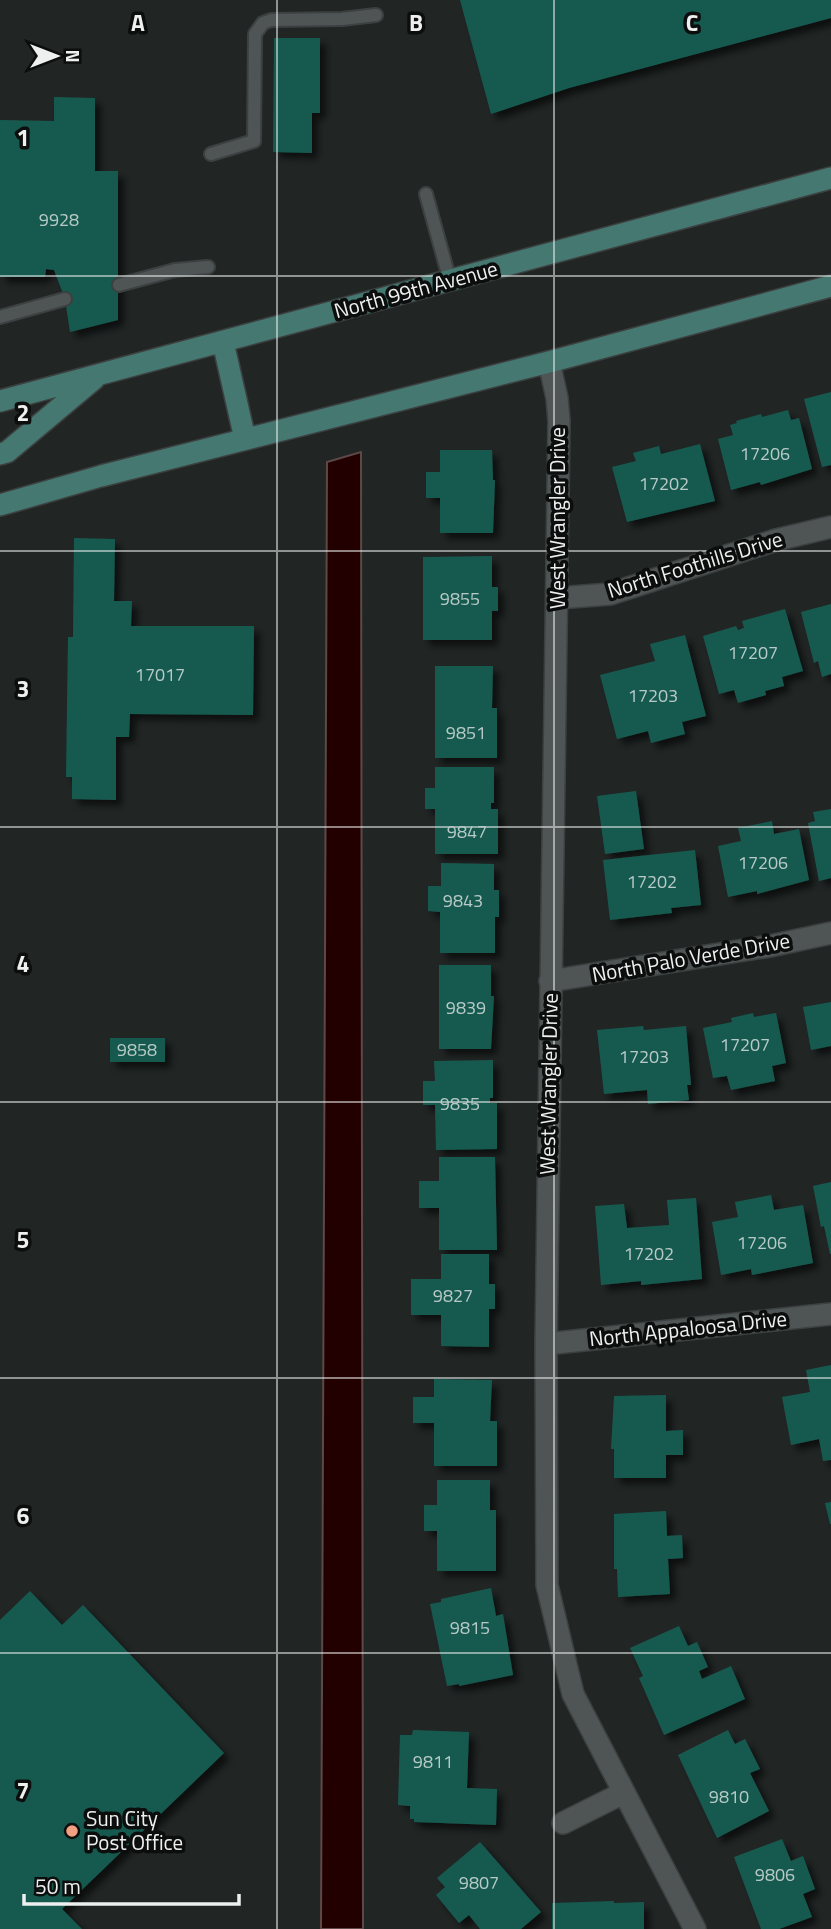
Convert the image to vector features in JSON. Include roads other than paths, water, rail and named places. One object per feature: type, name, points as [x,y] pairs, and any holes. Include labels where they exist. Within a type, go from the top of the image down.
[{"type":"main road","name":"North 99th Avenue","points":[[0,401],[831,178]]},
{"type":"main road","points":[[0,505],[101,476],[549,362],[831,286]]},
{"type":"main road","points":[[223,342],[246,439]]},
{"type":"main road","points":[[0,454],[6,452],[101,373]]},
{"type":"street","name":"West Wrangler Drive","points":[[549,362],[559,421],[546,1345],[547,1585],[573,1693],[695,1929]]},
{"type":"street","name":"North Foothills Drive","points":[[558,598],[610,594],[776,540],[831,527]]},
{"type":"street","name":"North Palo Verde Drive","points":[[550,981],[757,948],[831,933]]},
{"type":"street","name":"North Appaloosa Drive","points":[[546,1345],[831,1314]]},
{"type":"street","points":[[563,1823],[623,1793]]},
{"type":"lane","points":[[211,154],[254,141],[256,34],[263,23],[271,20],[342,19],[376,15]]},
{"type":"lane","points":[[426,194],[450,281]]},
{"type":"lane","points":[[119,285],[175,270],[208,267]]},
{"type":"lane","points":[[0,317],[65,299]]},
{"type":"place","name":"Sun City Post Office","points":[[72,1831]]}]
